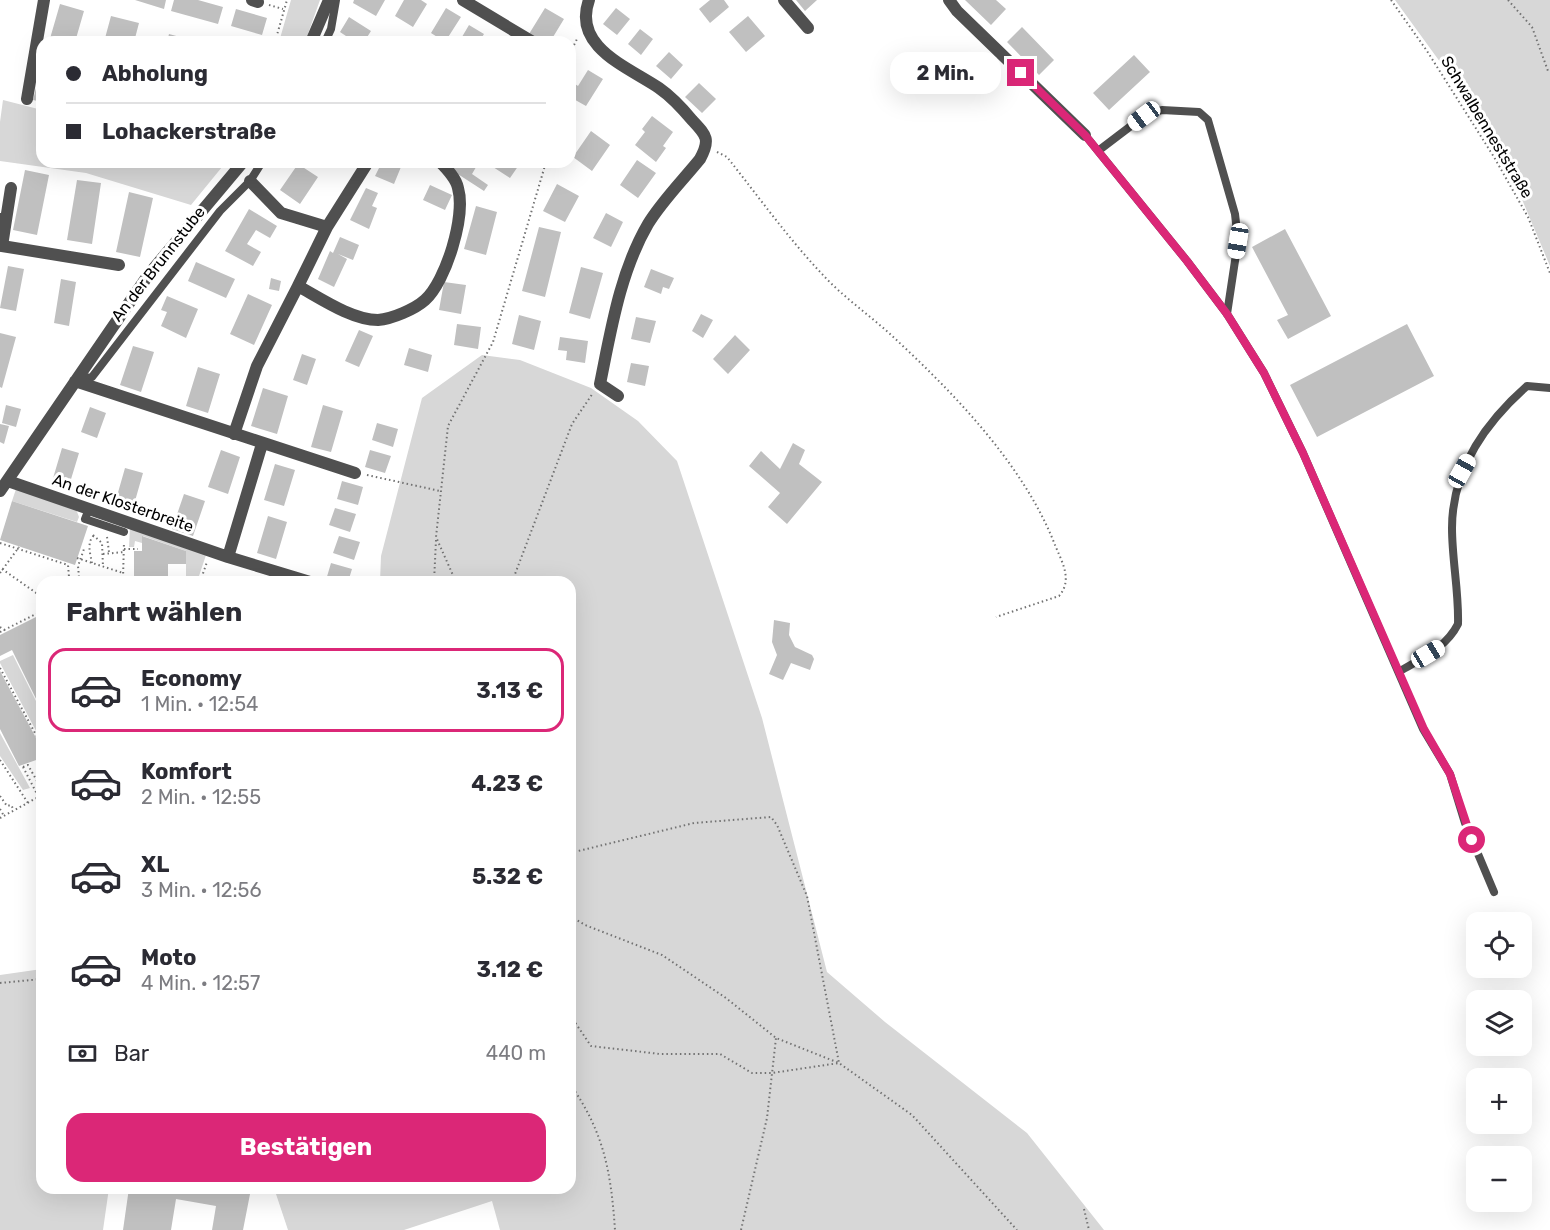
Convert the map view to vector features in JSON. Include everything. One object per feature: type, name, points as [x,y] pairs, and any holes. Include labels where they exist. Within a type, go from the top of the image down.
[{"type":"street","points":[[38,36],[44,0]]},
{"type":"street","points":[[314,36],[329,0]]},
{"type":"street","points":[[462,0],[522,36]]},
{"type":"street","points":[[589,0],[585,24],[602,52],[674,100],[706,141],[700,159],[654,215],[634,254],[615,307],[600,384],[618,396]]},
{"type":"street","points":[[784,0],[808,28]]},
{"type":"street","points":[[949,0],[957,11],[1085,135]]},
{"type":"street","points":[[27,99],[36,47]]},
{"type":"street","name":"An der Brunnstube","points":[[4,486],[149,274],[238,168]]},
{"type":"street","points":[[234,434],[257,366],[327,227],[364,168]]},
{"type":"street","points":[[298,286],[347,312],[378,320],[404,312],[424,301],[438,282],[452,249],[460,210],[459,189],[445,168]]},
{"type":"street","points":[[250,181],[281,213],[327,227]]},
{"type":"street","points":[[11,188],[3,220],[2,246],[118,265]]},
{"type":"street","points":[[75,381],[262,444],[355,472]]},
{"type":"street","points":[[228,556],[262,444]]},
{"type":"street","name":"An der Klosterbreite","points":[[4,486],[89,509],[291,576]]},
{"type":"lane","points":[[328,36],[336,0]]},
{"type":"lane","points":[[1098,151],[1144,116],[1162,110],[1199,112],[1208,120],[1235,214],[1238,241],[1227,314]]},
{"type":"lane","points":[[1085,135],[1227,314],[1264,373],[1303,453],[1424,729],[1450,774],[1465,823],[1494,892]]},
{"type":"lane","name":"An der Brunnstube","points":[[75,381],[92,376],[220,211],[250,181],[258,168]]},
{"type":"lane","points":[[1400,671],[1443,645],[1451,637],[1458,624],[1452,529],[1454,498],[1462,471],[1477,444],[1509,401],[1527,386],[1550,388]]},
{"type":"lane","points":[[89,509],[85,519],[124,532]]},
{"type":"path","points":[[277,36],[287,0]]},
{"type":"path","name":"Schwalbenneststraße","points":[[1391,0],[1427,51],[1494,157],[1528,218],[1550,273]]},
{"type":"path","points":[[1508,0],[1532,27],[1548,71]]},
{"type":"path","points":[[706,141],[727,157],[822,275],[890,334],[954,397],[1007,459],[1050,531],[1065,570],[1066,584],[1059,596],[996,617]]},
{"type":"path","points":[[434,576],[440,490],[448,426],[493,342],[544,168]]},
{"type":"path","points":[[514,576],[572,424],[600,384]]},
{"type":"path","points":[[355,472],[440,490]]},
{"type":"path","points":[[90,530],[102,543],[103,567]]},
{"type":"path","points":[[79,559],[123,573],[124,532]]},
{"type":"path","points":[[92,563],[89,549],[95,535]]},
{"type":"path","points":[[106,536],[109,552]]},
{"type":"path","points":[[436,537],[453,576]]},
{"type":"path","points":[[0,543],[68,565],[69,576]]},
{"type":"path","points":[[19,548],[1,571],[36,593]]},
{"type":"path","points":[[80,576],[78,566],[82,548],[89,549]]},
{"type":"path","points":[[103,554],[138,549]]},
{"type":"path","points":[[203,576],[210,551]]},
{"type":"path","points":[[0,632],[36,614]]},
{"type":"path","points":[[0,627],[5,631]]},
{"type":"path","points":[[0,668],[36,735]]},
{"type":"path","points":[[0,760],[28,803]]},
{"type":"path","points":[[36,779],[28,765],[23,767],[36,789]]},
{"type":"path","points":[[0,796],[7,806],[11,804],[14,810]]},
{"type":"path","points":[[0,818],[36,798]]},
{"type":"path","points":[[0,809],[4,816]]},
{"type":"path","points":[[576,852],[694,824],[771,817],[777,825],[807,896],[839,1063]]},
{"type":"path","points":[[576,920],[662,955],[726,998],[776,1038],[839,1063],[912,1115],[1017,1230]]},
{"type":"path","points":[[0,983],[36,980]]},
{"type":"path","points":[[576,1024],[591,1046],[660,1054],[720,1054],[752,1073],[772,1073],[839,1063]]},
{"type":"path","points":[[741,1230],[767,1118],[776,1038]]},
{"type":"path","points":[[576,1092],[588,1109],[603,1145],[613,1190],[615,1230]]},
{"type":"path","points":[[1084,1209],[1089,1230]]},
{"type":"shaded area","points":[[291,0],[320,0],[307,36],[281,36]]},
{"type":"shaded area","points":[[1395,0],[1550,0],[1550,266],[1518,190],[1475,110]]},
{"type":"shaded area","points":[[3,100],[36,108],[36,166],[0,161],[0,122]]},
{"type":"shaded area","points":[[50,168],[221,168],[191,205],[86,173]]},
{"type":"shaded area","points":[[482,355],[520,360],[591,388],[638,421],[677,461],[762,718],[827,972],[885,1022],[1027,1133],[1104,1230],[500,1230],[492,1201],[404,1230],[288,1230],[276,1194],[576,1194],[576,576],[380,576],[381,556],[422,398]]},
{"type":"shaded area","points":[[16,489],[76,509],[79,517],[77,522],[12,501]]},
{"type":"shaded area","points":[[130,527],[207,552],[199,576],[186,576],[186,551],[143,536],[142,543],[135,541],[134,547],[129,547]]},
{"type":"shaded area","points":[[13,655],[36,701],[36,731],[0,663]]},
{"type":"shaded area","points":[[0,733],[30,788],[23,790],[0,756]]},
{"type":"shaded area","points":[[36,970],[36,1194],[108,1194],[103,1230],[0,1230],[0,975]]},
{"type":"building","points":[[135,0],[166,0],[164,9]]},
{"type":"building","points":[[174,0],[198,0],[223,7],[218,24],[171,11]]},
{"type":"building","points":[[354,0],[385,0],[376,16],[353,3]]},
{"type":"building","points":[[404,0],[421,0],[427,4],[413,27],[395,16]]},
{"type":"building","points":[[710,0],[724,0],[729,7],[710,23],[699,9]]},
{"type":"building","points":[[796,0],[817,0],[805,11]]},
{"type":"building","points":[[965,0],[996,0],[1006,9],[991,25]]},
{"type":"building","points":[[60,4],[84,11],[77,36],[51,36]]},
{"type":"building","points":[[446,8],[461,17],[449,36],[436,36],[431,33]]},
{"type":"building","points":[[545,8],[564,19],[554,36],[529,34]]},
{"type":"building","points":[[616,8],[630,19],[617,35],[603,24]]},
{"type":"building","points":[[236,9],[267,18],[262,35],[231,26]]},
{"type":"building","points":[[111,16],[139,23],[136,36],[106,36]]},
{"type":"building","points":[[748,16],[765,36],[746,52],[729,32]]},
{"type":"building","points":[[349,17],[371,31],[368,36],[346,36],[340,32]]},
{"type":"building","points":[[469,25],[484,34],[483,36],[463,36]]},
{"type":"building","points":[[1022,27],[1054,60],[1039,75],[1007,42]]},
{"type":"building","points":[[640,29],[653,39],[641,55],[628,44]]},
{"type":"building","points":[[669,52],[683,65],[671,79],[656,66]]},
{"type":"building","points":[[1134,55],[1150,72],[1109,110],[1093,93]]},
{"type":"building","points":[[588,70],[603,79],[586,106],[576,100],[576,85],[578,86]]},
{"type":"building","points":[[699,83],[716,99],[702,113],[685,97]]},
{"type":"building","points":[[652,116],[673,132],[656,162],[635,145],[645,132],[642,129]]},
{"type":"building","points":[[591,131],[610,145],[592,171],[576,159],[576,153]]},
{"type":"building","points":[[637,160],[656,173],[638,198],[620,185]]},
{"type":"building","points":[[295,168],[304,168],[318,177],[300,204],[280,190]]},
{"type":"building","points":[[379,168],[401,168],[394,184],[375,176]]},
{"type":"building","points":[[449,168],[476,168],[472,174],[488,185],[484,191]]},
{"type":"building","points":[[495,168],[517,168],[510,178]]},
{"type":"building","points":[[25,170],[49,175],[37,235],[13,230]]},
{"type":"building","points":[[77,180],[101,183],[92,244],[67,240]]},
{"type":"building","points":[[557,184],[579,196],[565,222],[543,211]]},
{"type":"building","points":[[430,185],[452,195],[445,210],[423,200]]},
{"type":"building","points":[[366,188],[378,193],[372,206],[377,208],[369,229],[350,220]]},
{"type":"building","points":[[129,192],[153,198],[140,257],[116,252]]},
{"type":"building","points":[[476,206],[497,212],[486,255],[464,249]]},
{"type":"building","points":[[249,209],[277,226],[270,238],[256,230],[247,244],[261,252],[253,266],[225,251]]},
{"type":"building","points":[[606,213],[623,222],[611,247],[593,238]]},
{"type":"building","points":[[539,227],[561,232],[545,297],[522,291]]},
{"type":"building","points":[[1285,229],[1331,316],[1288,339],[1277,320],[1288,315],[1252,247]]},
{"type":"building","points":[[340,237],[359,245],[353,260],[338,254],[347,259],[334,287],[318,279],[330,251],[333,253]]},
{"type":"building","points":[[196,262],[235,279],[226,298],[188,281]]},
{"type":"building","points":[[8,266],[24,269],[16,311],[0,308]]},
{"type":"building","points":[[581,267],[603,273],[590,319],[569,313]]},
{"type":"building","points":[[651,269],[674,278],[669,289],[663,287],[661,294],[644,287]]},
{"type":"building","points":[[271,278],[281,281],[279,291],[269,289]]},
{"type":"building","points":[[61,279],[76,282],[69,326],[54,323]]},
{"type":"building","points":[[444,282],[466,285],[461,314],[439,310]]},
{"type":"building","points":[[248,294],[272,305],[254,345],[230,334]]},
{"type":"building","points":[[167,296],[198,309],[186,338],[161,326],[167,312],[161,310]]},
{"type":"building","points":[[701,314],[713,320],[703,338],[692,331]]},
{"type":"building","points":[[519,315],[541,321],[534,350],[512,344]]},
{"type":"building","points":[[636,317],[656,321],[650,343],[631,339]]},
{"type":"building","points":[[457,324],[481,327],[478,349],[454,345]]},
{"type":"building","points":[[1407,324],[1434,376],[1317,437],[1290,385]]},
{"type":"building","points":[[359,330],[373,336],[359,367],[345,361]]},
{"type":"building","points":[[0,333],[16,337],[2,388],[0,387]]},
{"type":"building","points":[[735,335],[750,350],[728,374],[713,359]]},
{"type":"building","points":[[560,337],[588,341],[585,363],[566,360],[567,351],[558,350]]},
{"type":"building","points":[[133,346],[154,352],[141,392],[120,385]]},
{"type":"building","points":[[409,348],[432,355],[428,372],[404,365]]},
{"type":"building","points":[[302,354],[316,359],[307,385],[293,380]]},
{"type":"building","points":[[631,363],[649,366],[645,386],[627,382]]},
{"type":"building","points":[[198,367],[220,374],[208,413],[186,406]]},
{"type":"building","points":[[263,388],[288,396],[277,434],[251,426]]},
{"type":"building","points":[[6,405],[21,409],[16,427],[2,423]]},
{"type":"building","points":[[323,405],[343,411],[331,452],[311,447]]},
{"type":"building","points":[[90,407],[106,413],[97,438],[81,432]]},
{"type":"building","points":[[377,423],[398,429],[393,447],[372,440]]},
{"type":"building","points":[[0,424],[9,426],[4,444],[0,442]]},
{"type":"building","points":[[793,443],[805,450],[799,464],[822,482],[787,524],[768,507],[780,493],[749,466],[761,451],[780,469]]},
{"type":"building","points":[[62,448],[79,453],[68,489],[51,485]]},
{"type":"building","points":[[221,450],[240,457],[228,494],[208,487]]},
{"type":"building","points":[[370,450],[391,456],[385,473],[365,467]]},
{"type":"building","points":[[275,464],[295,470],[284,506],[264,500]]},
{"type":"building","points":[[125,468],[143,473],[133,508],[115,503]]},
{"type":"building","points":[[342,481],[363,487],[358,505],[337,499]]},
{"type":"building","points":[[184,494],[205,501],[193,536],[172,529]]},
{"type":"building","points":[[12,501],[88,526],[75,565],[0,540]]},
{"type":"building","points":[[335,508],[356,514],[350,532],[329,525]]},
{"type":"building","points":[[268,516],[287,522],[276,559],[257,553]]},
{"type":"building","points":[[142,536],[186,551],[186,564],[168,564],[168,576],[134,576],[134,551],[142,551]]},
{"type":"building","points":[[339,536],[360,542],[354,560],[333,553]]},
{"type":"building","points":[[331,563],[352,569],[350,576],[327,576]]},
{"type":"building","points":[[36,617],[36,699],[12,650],[0,656],[0,635]]},
{"type":"building","points":[[774,620],[790,623],[789,635],[795,647],[812,655],[814,659],[810,670],[791,663],[783,680],[769,674],[777,655],[772,642]]},
{"type":"building","points":[[0,671],[36,738],[36,760],[19,766],[0,729]]},
{"type":"building","points":[[128,1194],[250,1194],[243,1230],[212,1230],[216,1206],[176,1199],[171,1230],[123,1230]]},
{"type":"route","points":[[1021,73],[1085,135],[1227,314],[1264,373],[1303,453],[1424,729],[1450,774],[1472,840]]}]
